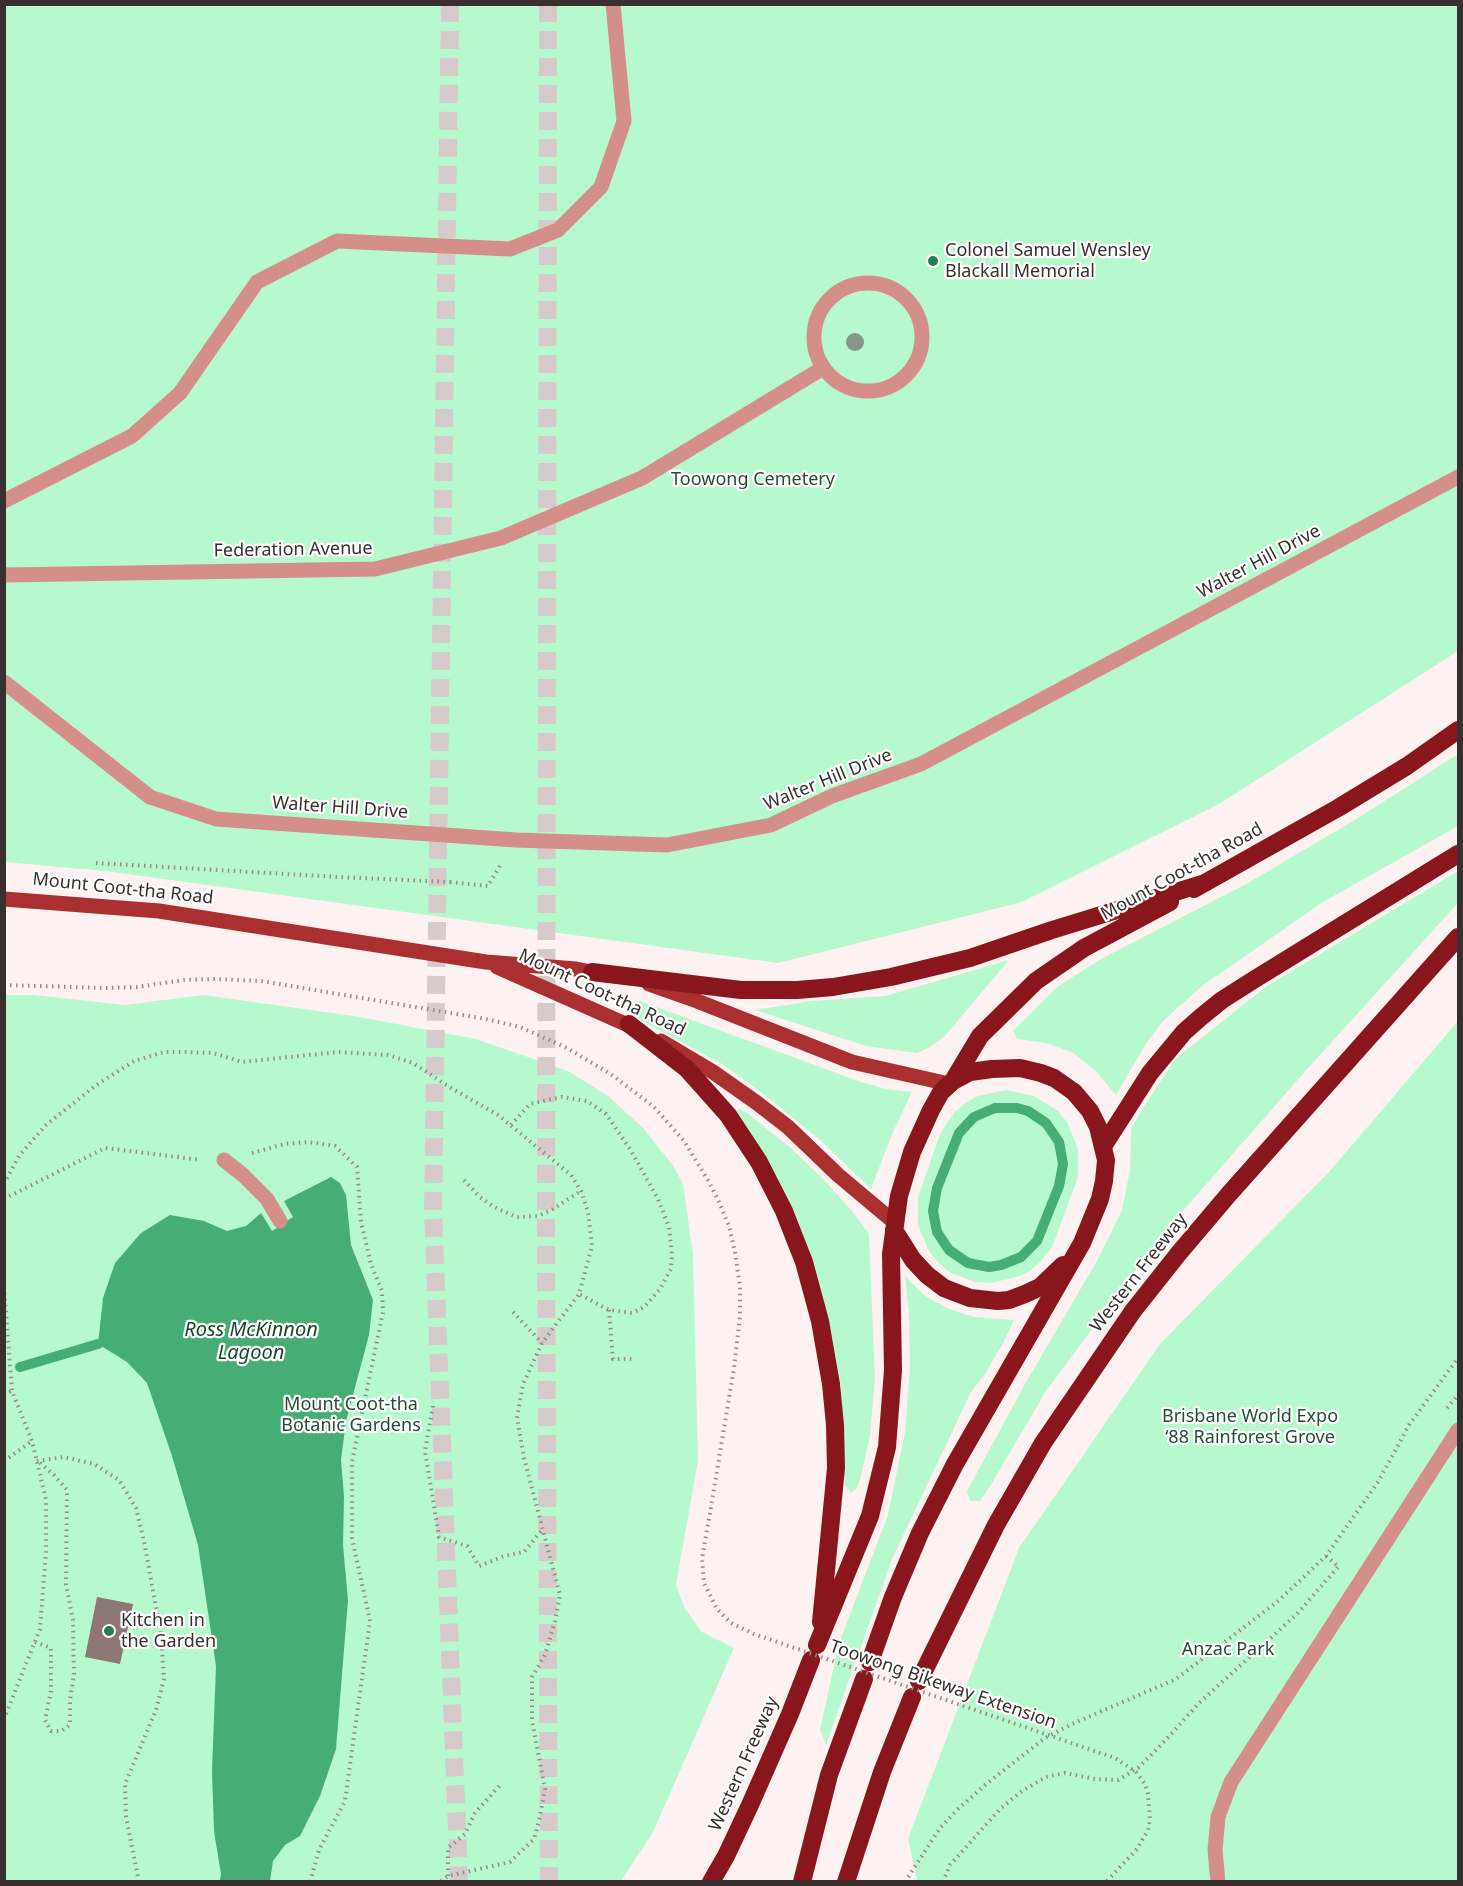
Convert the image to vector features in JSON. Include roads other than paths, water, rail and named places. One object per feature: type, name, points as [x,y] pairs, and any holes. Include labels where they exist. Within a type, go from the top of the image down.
[{"type":"highway","name":"Mount Coot-tha Road","points":[[894,1226],[903,1179],[912,1152],[924,1122],[941,1092],[951,1082],[980,1036],[1036,981],[1084,948],[1338,808],[1407,766],[1458,730]]},
{"type":"highway","points":[[1104,1145],[1150,1073],[1184,1032],[1201,1017],[1222,1000],[1255,979],[1458,854]]},
{"type":"highway","points":[[592,972],[741,990],[797,990],[833,987],[891,977],[970,958],[1205,883]]},
{"type":"highway","name":"Western Freeway","points":[[846,1881],[882,1772],[915,1689],[996,1525],[1037,1454],[1133,1311],[1179,1252],[1458,937]]},
{"type":"highway","points":[[629,1024],[687,1070],[728,1115],[754,1155],[784,1211],[804,1262],[820,1321],[831,1384],[836,1468],[816,1649]]},
{"type":"highway","points":[[802,1881],[829,1775],[893,1597],[920,1533],[955,1464],[1090,1227],[1104,1181],[1106,1160],[1098,1127],[1083,1101],[1066,1085],[1054,1078],[1030,1070],[1006,1068],[970,1072],[951,1082]]},
{"type":"highway","points":[[894,1226],[918,1266],[936,1282],[961,1296],[988,1301],[1009,1300],[1040,1287],[1062,1266],[1090,1227]]},
{"type":"highway","name":"Western Freeway","points":[[711,1881],[726,1856],[790,1714],[870,1516],[887,1447],[893,1370],[891,1254],[894,1226]]},
{"type":"main road","name":"Mount Coot-tha Road","points":[[4,899],[159,911],[486,963],[592,972],[674,992],[852,1062],[951,1082]]},
{"type":"main road","name":"Mount Coot-tha Road","points":[[486,963],[629,1024],[713,1072],[796,1135],[894,1226]]},
{"type":"lane","points":[[4,501],[132,436],[180,393],[257,282],[337,241],[510,249],[558,230],[601,187],[624,121],[613,4]]},
{"type":"lane","points":[[862,283],[880,284],[898,291],[910,303],[919,318],[923,335],[921,352],[913,368],[901,381],[885,389],[868,392],[850,389],[835,381],[823,368],[815,351],[814,332],[818,314],[829,299],[844,289],[862,283]]},
{"type":"lane","name":"Federation Avenue","points":[[4,575],[375,569],[501,538],[642,478],[823,368]]},
{"type":"lane","name":"Walter Hill Drive","points":[[4,682],[150,797],[216,819],[516,840],[667,845],[771,825],[832,796],[921,764],[1458,477]]},
{"type":"lane","points":[[224,1160],[243,1174],[267,1199],[279,1221]]},
{"type":"lane","points":[[1218,1881],[1215,1850],[1218,1817],[1230,1782],[1458,1430]]},
{"type":"water","name":"Ross McKinnon Lagoon","points":[[331,1177],[340,1183],[346,1195],[351,1245],[373,1300],[369,1335],[346,1421],[341,1460],[344,1496],[343,1545],[348,1600],[336,1749],[320,1796],[300,1836],[285,1845],[273,1861],[270,1881],[220,1881],[221,1874],[214,1831],[212,1771],[216,1666],[198,1545],[172,1456],[147,1383],[127,1362],[98,1344],[103,1298],[115,1263],[141,1233],[170,1215],[204,1221],[227,1231],[246,1226],[261,1213],[272,1231],[293,1217],[284,1201]]},
{"type":"waterway","points":[[995,1108],[1017,1108],[1028,1111],[1046,1123],[1059,1142],[1063,1164],[1059,1186],[1037,1241],[1021,1257],[989,1267],[968,1263],[949,1250],[937,1232],[933,1211],[937,1188],[959,1133],[974,1117],[995,1108]]},
{"type":"waterway","points":[[20,1367],[98,1344]]},
{"type":"tunnel","points":[[450,4],[433,1211],[459,1882]]},
{"type":"tunnel","points":[[548,4],[546,1234],[549,1882]]},
{"type":"place","name":"Colonel Samuel Wensley Blackall Memorial","points":[[933,261]]},
{"type":"place","name":"Kitchen in the Garden","points":[[109,1631]]},
{"type":"park label","name":"Toowong Cemetery","points":[[753,480]]},
{"type":"park label","name":"Mount Coot-tha Botanic Gardens","points":[[351,1415]]},
{"type":"park label","name":"Brisbane World Expo ‘88 Rainforest Grove","points":[[1250,1427]]},
{"type":"park label","name":"Anzac Park","points":[[1228,1650]]}]
